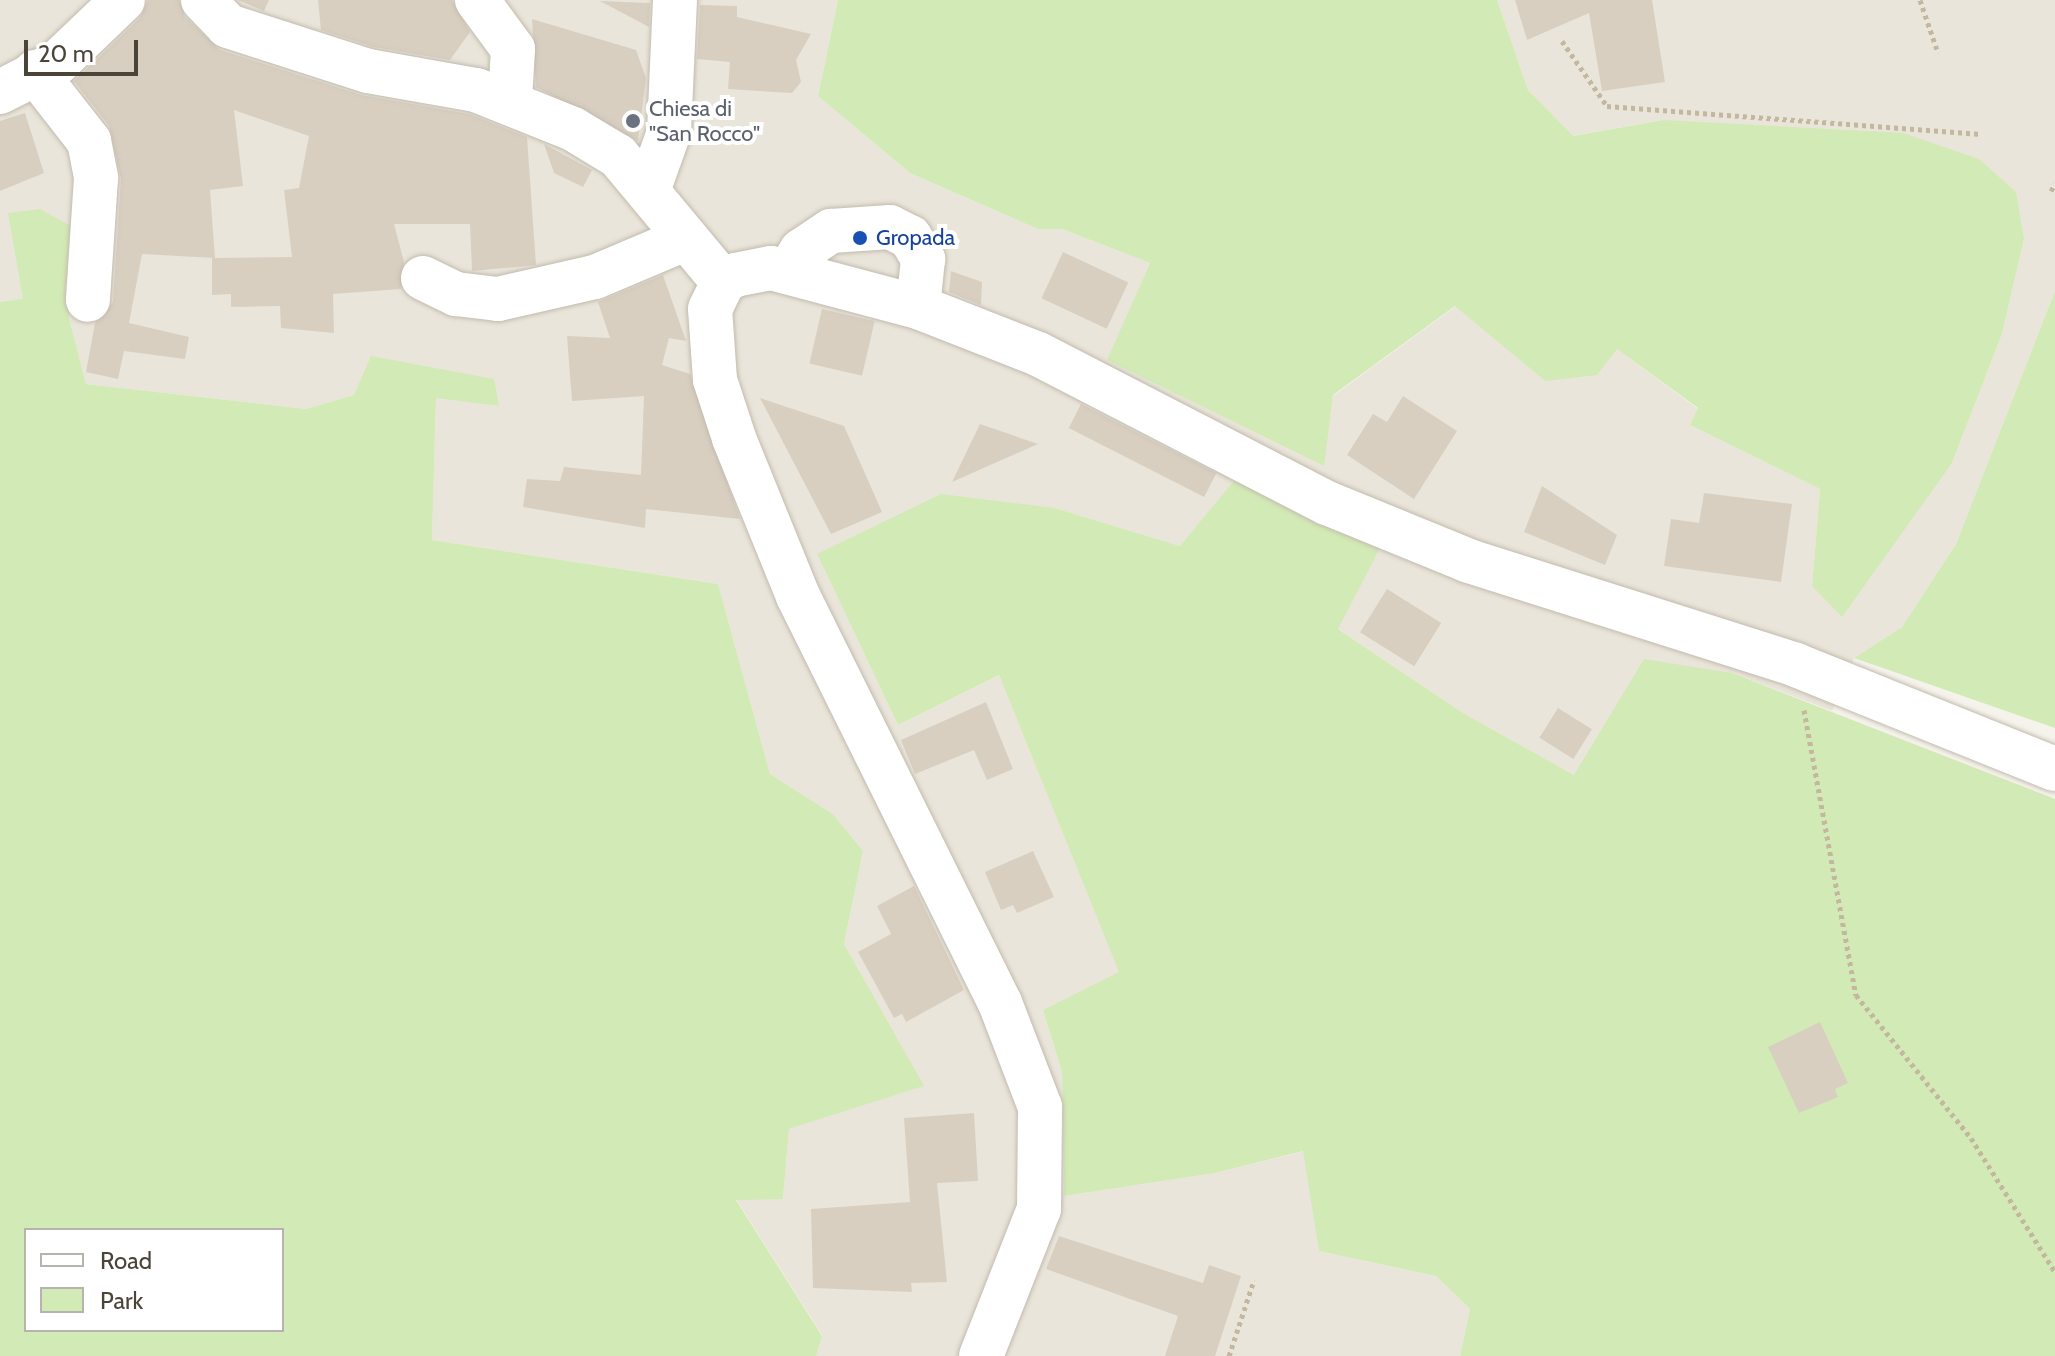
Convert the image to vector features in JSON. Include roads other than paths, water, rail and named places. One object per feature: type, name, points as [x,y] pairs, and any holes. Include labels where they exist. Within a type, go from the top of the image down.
[{"type":"street","points":[[10,84],[57,63],[123,0]]},
{"type":"street","points":[[477,0],[513,49],[510,100]]},
{"type":"street","points":[[648,191],[669,132],[675,0]]},
{"type":"street","points":[[210,3],[228,26],[312,55],[510,100],[618,156],[648,191],[682,240],[723,282]]},
{"type":"street","points":[[10,84],[89,141],[96,178],[88,300]]},
{"type":"street","points":[[788,272],[801,251],[831,231],[890,227],[910,237],[923,259],[918,307]]},
{"type":"street","points":[[423,278],[456,294],[498,299],[595,277],[682,240]]},
{"type":"street","points":[[981,1356],[1039,1209],[1040,1107],[1000,1003],[863,734],[762,512],[715,380],[710,309],[723,282],[748,271],[788,272],[918,307],[1038,354],[1327,503],[1469,561],[1796,665],[2055,769]]},
{"type":"place","name":"Chiesa di \"San Rocco\"","points":[[633,121]]},
{"type":"place","name":"Gropada","points":[[860,238]]}]
